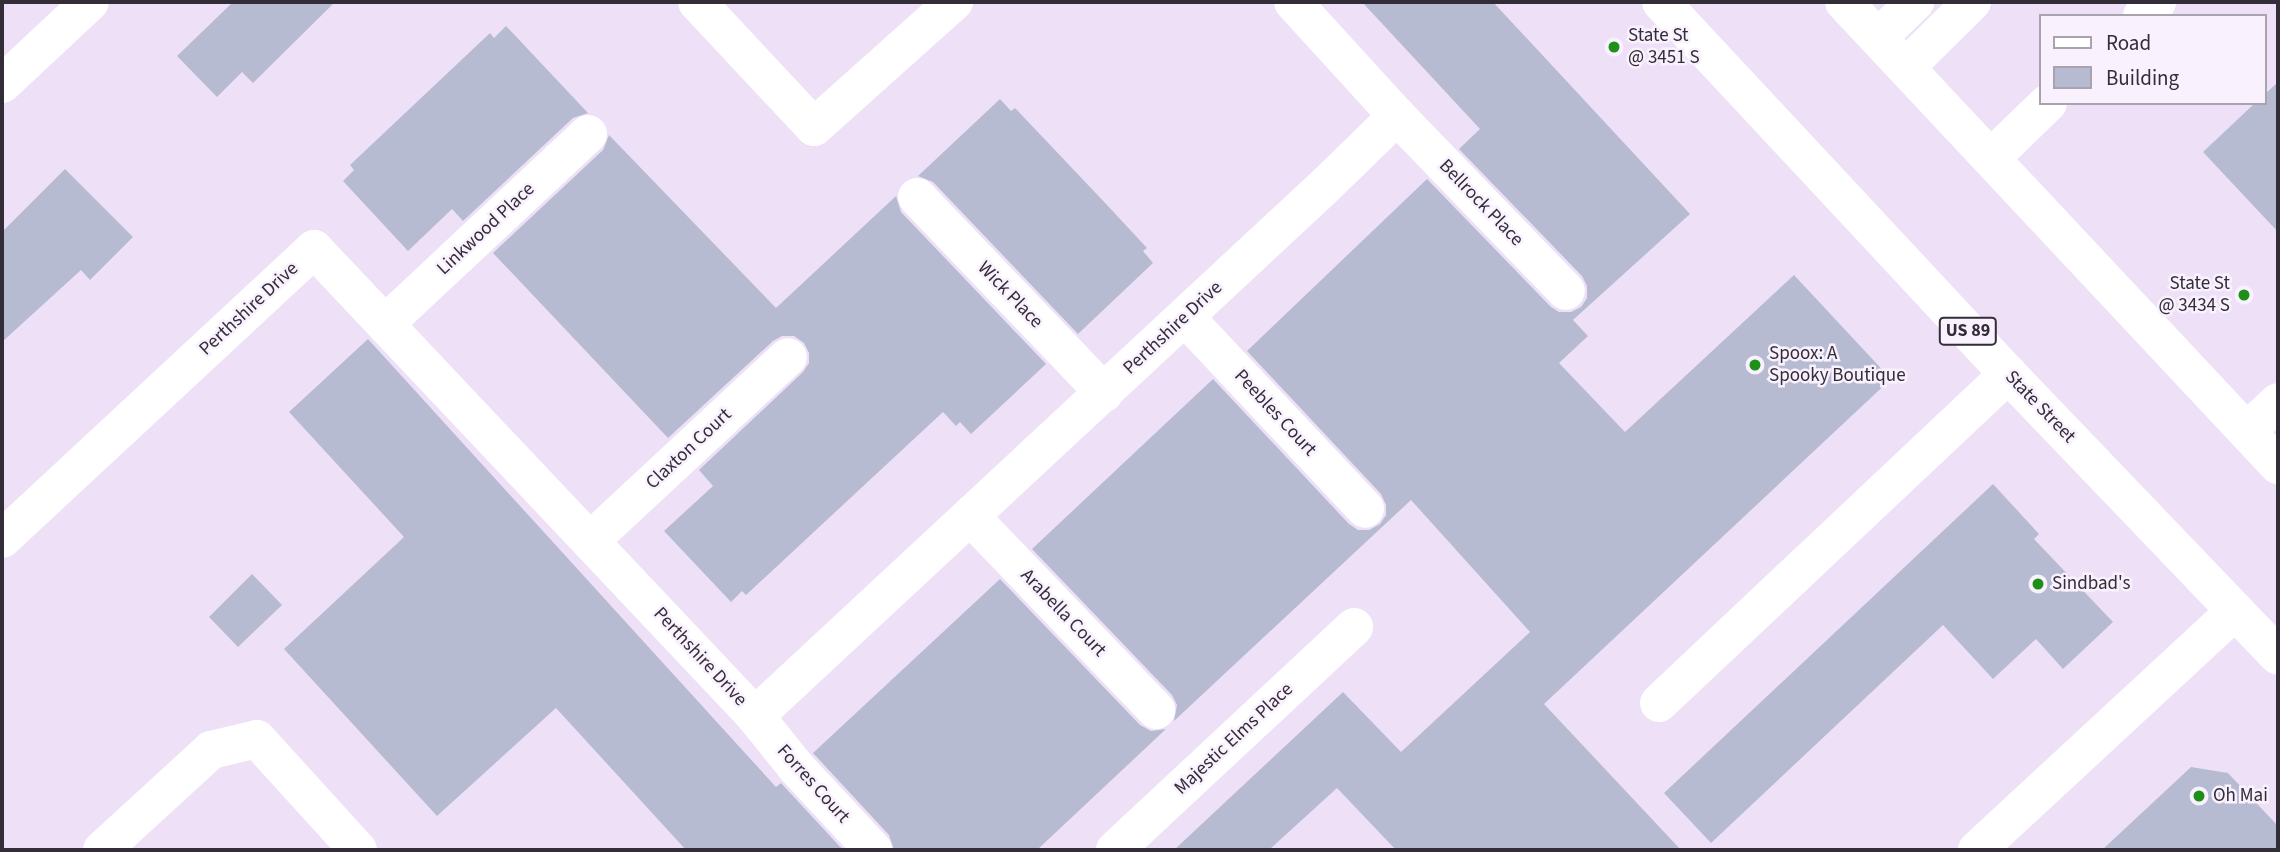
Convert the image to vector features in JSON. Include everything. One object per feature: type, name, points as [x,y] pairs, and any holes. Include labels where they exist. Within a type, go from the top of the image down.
[{"type":"street","points":[[2,84],[90,2]]},
{"type":"street","points":[[696,2],[814,127],[954,2]]},
{"type":"street","points":[[1293,2],[1397,116]]},
{"type":"street","name":"State Street","points":[[1661,2],[2008,374],[2278,656]]},
{"type":"street","points":[[1844,2],[2278,465]]},
{"type":"street","points":[[1878,38],[1915,2]]},
{"type":"street","points":[[1906,67],[1972,2]]},
{"type":"street","points":[[2144,14],[2157,2]]},
{"type":"street","points":[[1991,158],[2046,105]]},
{"type":"street","name":"Bellrock Place","points":[[1397,116],[1566,291]]},
{"type":"street","name":"Perthshire Drive","points":[[2,539],[314,249],[755,716],[1104,393],[1397,116]]},
{"type":"street","name":"Linkwood Place","points":[[385,324],[588,134]]},
{"type":"street","name":"Wick Place","points":[[916,197],[1104,393]]},
{"type":"street","name":"Peebles Court","points":[[1185,317],[1365,509]]},
{"type":"street","name":"Claxton Court","points":[[590,541],[788,356]]},
{"type":"street","points":[[1659,702],[2008,374]]},
{"type":"street","points":[[2247,431],[2278,402]]},
{"type":"street","name":"Arabella Court","points":[[970,516],[1156,710]]},
{"type":"street","points":[[1977,850],[2235,611]]},
{"type":"street","name":"Majestic Elms Place","points":[[1115,850],[1354,627]]},
{"type":"street","name":"Forres Court","points":[[755,716],[795,766],[873,850]]},
{"type":"street","points":[[102,850],[211,750],[257,739],[358,850]]},
{"type":"building","points":[[233,2],[335,2],[253,83],[242,72],[217,97],[177,56]]},
{"type":"building","points":[[1362,2],[1493,2],[1690,214],[1573,320],[1588,336],[1559,363],[1625,432],[1794,275],[1891,379],[1544,704],[1681,850],[1396,850],[1337,788],[1269,850],[1174,850],[1343,692],[1401,752],[1530,632],[1411,500],[1174,721],[1177,705],[1172,695],[1032,549],[1213,379],[1349,524],[1358,530],[1369,530],[1380,524],[1386,515],[1386,505],[1381,494],[1247,351],[1427,179],[1551,307],[1559,312],[1571,312],[1581,307],[1587,298],[1587,286],[1582,276],[1459,149],[1480,129]]},
{"type":"building","points":[[506,26],[588,113],[573,118],[463,221],[452,209],[408,251],[343,181],[354,170],[350,165],[490,33],[494,38]]},
{"type":"building","points":[[2278,82],[2278,232],[2203,152],[2253,105],[2266,105],[2266,93]]},
{"type":"building","points":[[1000,99],[1011,111],[1015,108],[1108,206],[1147,248],[1143,251],[1153,263],[1078,334],[933,182],[918,176]]},
{"type":"building","points":[[609,135],[776,308],[896,196],[901,212],[1046,364],[971,434],[960,422],[956,426],[943,412],[746,595],[742,591],[731,602],[664,531],[713,486],[699,470],[803,372],[809,363],[809,353],[804,343],[794,336],[782,336],[773,341],[668,438],[493,253],[603,150]]},
{"type":"building","points":[[65,169],[133,237],[90,280],[81,270],[2,342],[2,232]]},
{"type":"building","points":[[368,339],[776,787],[781,783],[843,850],[686,850],[556,708],[437,816],[284,649],[404,537],[289,412]]},
{"type":"building","points":[[1993,484],[2039,534],[2034,539],[2113,622],[2063,669],[2036,639],[1993,679],[1943,625],[1711,843],[1664,793]]},
{"type":"building","points":[[252,574],[282,605],[238,647],[209,617]]},
{"type":"building","points":[[1000,579],[1140,725],[1151,731],[1166,729],[1037,850],[894,850],[889,835],[813,753]]},
{"type":"building","name":"Oh Mai","points":[[2191,767],[2228,773],[2278,826],[2278,850],[2102,850]]},
{"type":"place","name":"State St @ 3451 S","points":[[1614,47]]},
{"type":"place","name":"State St @ 3434 S","points":[[2244,295]]},
{"type":"place","name":"Spoox: A Spooky Boutique","points":[[1755,365]]},
{"type":"place","name":"Sindbad's","points":[[2038,584]]},
{"type":"place","name":"Oh Mai","points":[[2199,796]]}]
